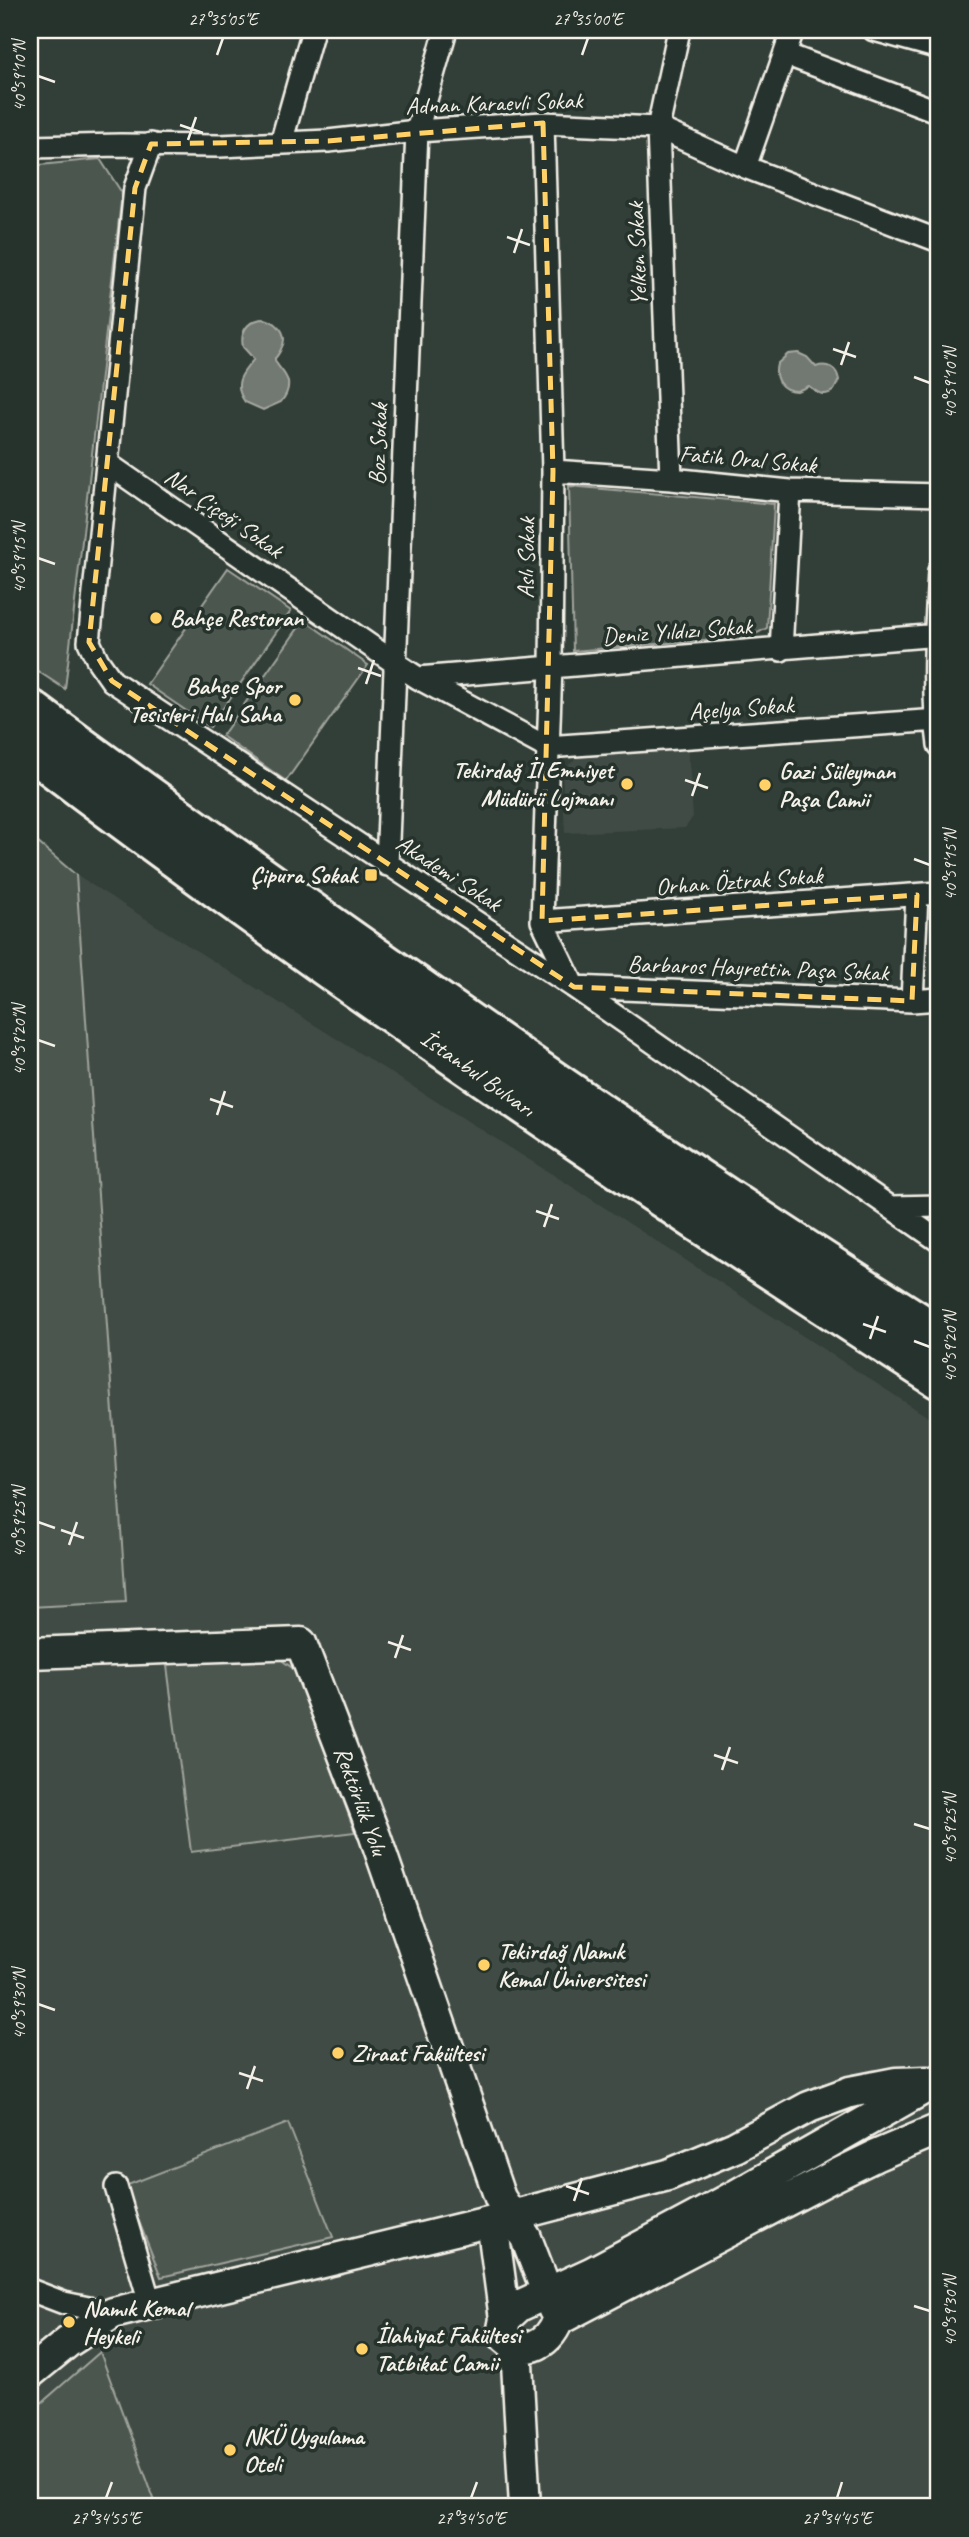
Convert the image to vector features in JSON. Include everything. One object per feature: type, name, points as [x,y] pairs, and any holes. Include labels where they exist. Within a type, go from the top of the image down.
[{"type":"highway","name":"İstanbul Bulvarı","points":[[30,709],[145,794],[554,1083],[831,1268],[939,1335]]},
{"type":"highway","name":"İstanbul Bulvarı","points":[[30,751],[137,832],[537,1114],[939,1379]]},
{"type":"street","points":[[281,143],[313,30]]},
{"type":"street","name":"Boz Sokak","points":[[387,865],[417,131],[446,30]]},
{"type":"street","name":"Yelken Sokak","points":[[671,479],[658,128],[679,30]]},
{"type":"street","points":[[745,167],[793,30]]},
{"type":"street","points":[[874,30],[939,48]]},
{"type":"street","points":[[785,54],[939,112]]},
{"type":"street","name":"Adnan Karaevli Sokak","points":[[30,147],[220,146],[328,141],[417,131],[543,123],[658,128],[745,167],[939,241]]},
{"type":"street","name":"Aslı Sokak","points":[[543,123],[553,471],[551,667],[546,747],[542,921],[574,987]]},
{"type":"street","points":[[120,145],[135,188]]},
{"type":"street","points":[[108,464],[135,188],[151,145]]},
{"type":"street","name":"Nar Çiçeği Sokak","points":[[108,464],[418,678],[546,747]]},
{"type":"street","name":"Akademi Sokak","points":[[108,464],[89,642],[112,681],[574,987],[939,1241]]},
{"type":"street","name":"Fatih Oral Sokak","points":[[553,471],[790,491],[939,495]]},
{"type":"street","points":[[781,650],[790,491]]},
{"type":"street","points":[[939,570],[939,745]]},
{"type":"street","name":"Deniz Yıldızı Sokak","points":[[418,678],[937,635]]},
{"type":"street","name":"Açelya Sokak","points":[[546,747],[937,721]]},
{"type":"street","name":"Orhan Öztrak Sokak","points":[[542,921],[939,893]]},
{"type":"street","points":[[912,1001],[916,895]]},
{"type":"street","name":"Barbaros Hayrettin Paşa Sokak","points":[[574,987],[912,1001],[939,999]]},
{"type":"street","points":[[891,1208],[939,1206]]},
{"type":"street","name":"Rektörlük Yolu","points":[[30,1653],[302,1643],[375,1836],[500,2199],[501,2218]]},
{"type":"street","points":[[30,2373],[68,2342],[113,2313],[667,2175],[739,2145],[809,2107],[850,2092],[896,2083],[938,2085]]},
{"type":"street","points":[[553,2307],[724,2202],[938,2085]]},
{"type":"street","points":[[511,2332],[519,2306],[553,2307],[875,2156],[939,2129]]},
{"type":"street","points":[[116,2186],[150,2303]]},
{"type":"street","points":[[501,2218],[517,2222],[553,2307],[553,2332],[539,2344],[511,2332]]},
{"type":"street","points":[[501,2218],[526,2507]]},
{"type":"street","points":[[30,2290],[64,2303],[113,2313]]},
{"type":"highlighted area","points":[[543,123],[553,471],[542,921],[917,895],[912,1001],[574,987],[112,681],[89,642],[135,188],[151,144],[328,141]]},
{"type":"shaded area","points":[[100,159],[122,193],[65,689],[30,666],[30,166]]},
{"type":"shaded area","points":[[261,319],[272,322],[283,333],[283,343],[275,358],[285,374],[288,386],[281,402],[263,410],[245,402],[239,390],[242,374],[254,359],[243,347],[243,333],[248,325]]},
{"type":"shaded area","points":[[798,353],[807,357],[816,367],[824,366],[834,370],[839,380],[834,390],[824,394],[809,386],[797,391],[787,389],[780,383],[776,375],[777,364],[788,354]]},
{"type":"shaded area","points":[[569,486],[774,504],[767,628],[752,636],[573,651]]},
{"type":"shaded area","name":"Bahçe Spor Tesisleri Halı Saha","points":[[228,568],[291,611],[210,727],[147,684]]},
{"type":"shaded area","name":"Bahçe Spor Tesisleri Halı Saha","points":[[304,620],[368,665],[286,781],[222,736]]},
{"type":"shaded area","name":"Tekirdağ İl Emniyet Müdürü Lojmanı","points":[[688,747],[693,817],[685,828],[565,833],[562,771],[580,755]]},
{"type":"shaded area","points":[[30,836],[76,875],[126,1602],[30,1607]]},
{"type":"shaded area","name":"Tekirdağ Namık Kemal Üniversitesi","points":[[30,837],[76,875],[571,1186],[939,1424],[939,2507],[30,2507]]},
{"type":"shaded area","points":[[272,1653],[295,1670],[355,1832],[191,1852],[166,1658]]},
{"type":"shaded area","points":[[288,2123],[333,2237],[161,2277],[125,2186]]},
{"type":"shaded area","points":[[100,2352],[157,2507],[30,2507],[30,2413]]},
{"type":"place","name":"Bahçe Restoran","points":[[156,618]]},
{"type":"place","name":"Bahçe Spor Tesisleri Halı Saha","points":[[295,700]]},
{"type":"place","name":"Tekirdağ İl Emniyet Müdürü Lojmanı","points":[[627,784]]},
{"type":"place","name":"Gazi Süleyman Paşa Camii","points":[[765,785]]},
{"type":"place","name":"Çipura Sokak","points":[[371,875]]},
{"type":"place","name":"Tekirdağ Namık Kemal Üniversitesi","points":[[484,1965]]},
{"type":"place","name":"Ziraat Fakültesi","points":[[338,2053]]},
{"type":"place","name":"Namık Kemal Heykeli","points":[[69,2322]]},
{"type":"place","name":"İlahiyat Fakültesi Tatbikat Camii","points":[[362,2349]]},
{"type":"place","name":"NKÜ Uygulama Oteli","points":[[230,2450]]}]
